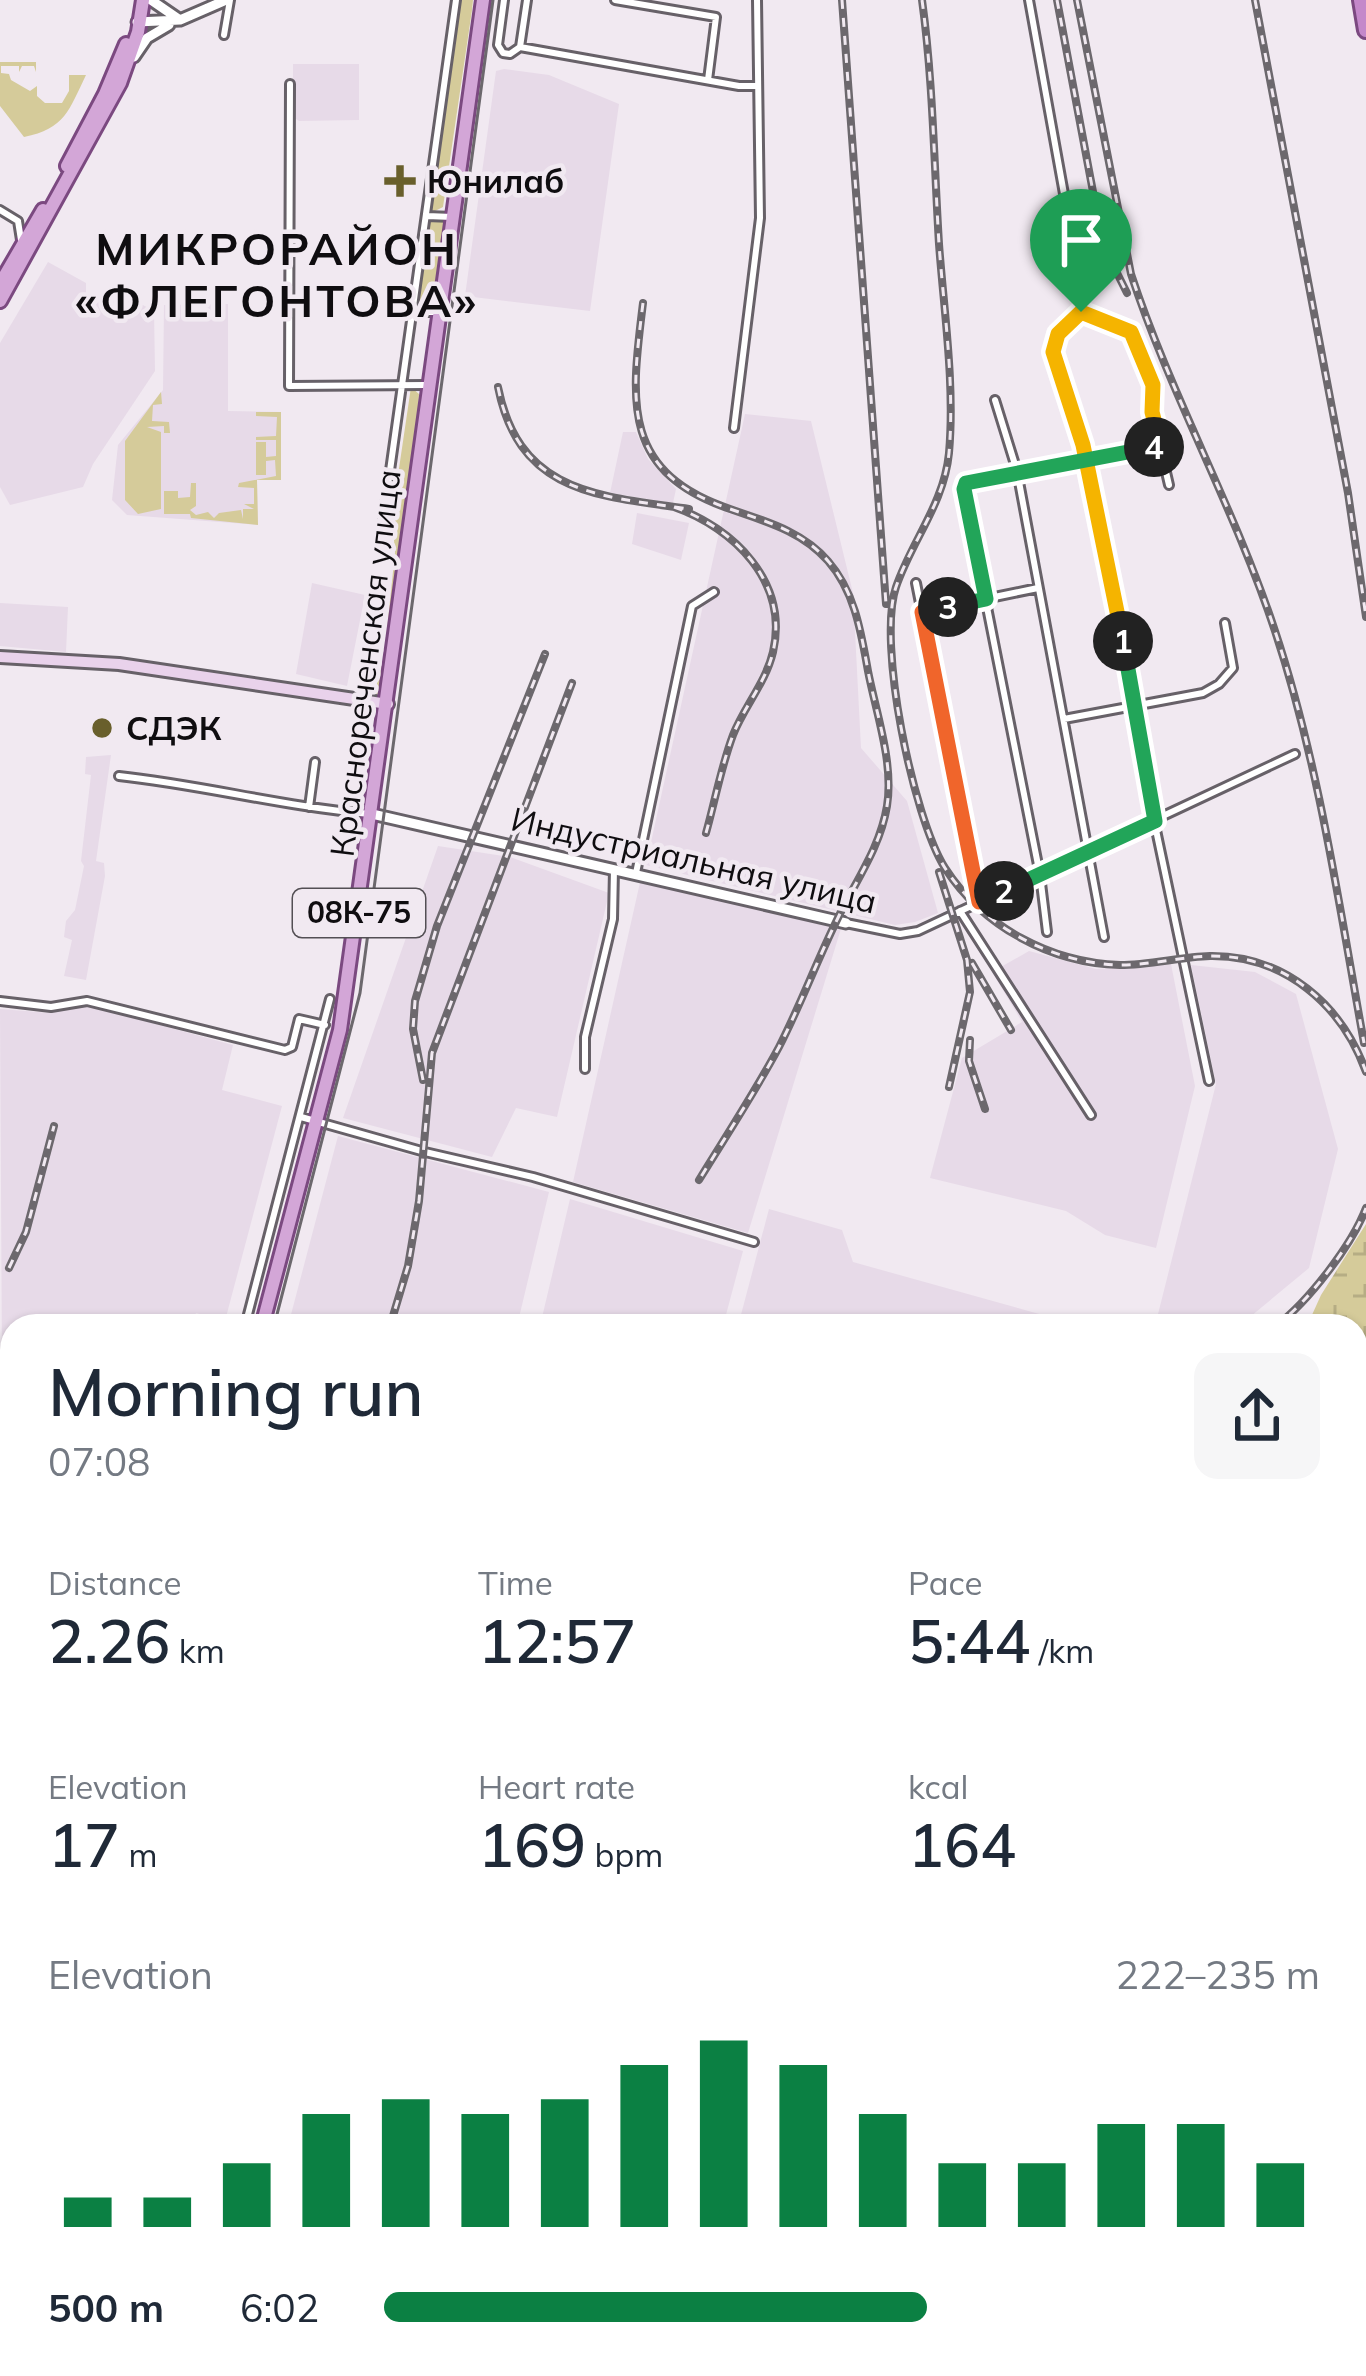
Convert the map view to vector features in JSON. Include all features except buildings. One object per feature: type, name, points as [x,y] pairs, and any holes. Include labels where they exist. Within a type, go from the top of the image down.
[{"type":"highway","points":[[1361,0],[1366,30]]},
{"type":"main road","points":[[0,284],[105,94],[147,0]]},
{"type":"main road","name":"Краснореченская улица","points":[[265,1314],[340,1030],[483,0]]},
{"type":"main road","points":[[0,301],[123,76],[137,22]]},
{"type":"main road","points":[[0,657],[119,664],[388,704]]},
{"type":"street","points":[[147,0],[180,20]]},
{"type":"street","points":[[380,549],[456,0]]},
{"type":"street","points":[[504,0],[498,45],[503,53],[520,47],[758,86]]},
{"type":"street","points":[[520,47],[527,0]]},
{"type":"street","points":[[615,0],[716,17],[708,80]]},
{"type":"street","points":[[734,428],[759,228],[757,0]]},
{"type":"street","points":[[1029,0],[1079,277],[1081,312],[1058,334],[1052,347],[1086,458],[1209,1081]]},
{"type":"street","points":[[123,76],[147,38],[221,1],[224,35]]},
{"type":"street","points":[[137,22],[180,20]]},
{"type":"street","points":[[290,83],[289,386],[428,385]]},
{"type":"street","points":[[0,210],[22,228],[19,250]]},
{"type":"street","points":[[18,221],[42,212]]},
{"type":"street","points":[[427,216],[452,217]]},
{"type":"street","points":[[412,312],[439,312]]},
{"type":"street","points":[[1081,312],[1131,332],[1153,385],[1152,412],[1169,485]]},
{"type":"street","points":[[995,400],[1017,471],[1104,937]]},
{"type":"street","points":[[1047,932],[1040,875],[963,486],[1017,471],[1161,446]]},
{"type":"street","points":[[916,583],[979,902]]},
{"type":"street","points":[[922,612],[1038,588]]},
{"type":"street","points":[[636,873],[692,606],[714,592]]},
{"type":"street","points":[[1064,719],[1203,693],[1223,680],[1233,664],[1225,623]]},
{"type":"street","name":"Индустриальная улица","points":[[119,776],[372,814],[846,923],[909,933],[1295,754]]},
{"type":"street","points":[[308,807],[315,762]]},
{"type":"street","points":[[585,1069],[585,1036],[614,919],[614,869]]},
{"type":"street","points":[[960,911],[1091,1115]]},
{"type":"street","points":[[248,1314],[330,999]]},
{"type":"street","points":[[0,1000],[51,1007],[83,1001],[285,1050],[292,1047],[299,1019],[325,1025]]},
{"type":"street","points":[[302,1117],[754,1242]]},
{"type":"shaded area","points":[[293,64],[359,64],[359,120],[299,121],[293,117]]},
{"type":"shaded area","points":[[496,71],[549,75],[619,104],[590,311],[465,296]]},
{"type":"shaded area","points":[[48,262],[86,283],[86,307],[93,307],[118,283],[141,295],[139,303],[154,311],[155,371],[93,464],[83,487],[10,505],[0,487],[0,343]]},
{"type":"shaded area","points":[[228,304],[228,411],[281,412],[281,480],[257,480],[258,525],[127,515],[112,500],[118,445],[163,390],[164,305]]},
{"type":"shaded area","points":[[745,414],[811,421],[853,593],[861,748],[907,801],[938,913],[915,922],[895,925],[646,865]]},
{"type":"shaded area","points":[[623,432],[636,432],[648,459],[676,489],[673,503],[610,493]]},
{"type":"shaded area","points":[[637,513],[689,523],[681,560],[632,544]]},
{"type":"shaded area","points":[[312,583],[365,595],[347,686],[296,674]]},
{"type":"shaded area","points":[[0,603],[68,607],[66,652],[0,646]]},
{"type":"shaded area","points":[[111,755],[96,861],[104,863],[105,876],[86,980],[64,976],[72,940],[64,937],[84,866],[91,775],[85,774],[86,757]]},
{"type":"shaded area","points":[[438,846],[510,857],[609,893],[557,1117],[516,1108],[492,1157],[343,1118]]},
{"type":"shaded area","points":[[641,878],[843,922],[748,1233],[573,1182]]},
{"type":"shaded area","points":[[1029,951],[1096,969],[1171,964],[1195,1086],[1156,1248],[1105,1235],[1066,1211],[930,1178],[962,1058],[1022,1022],[992,972]]},
{"type":"shaded area","points":[[1191,965],[1255,972],[1296,994],[1338,1149],[1309,1268],[1253,1314],[1158,1314],[1216,1084]]},
{"type":"shaded area","points":[[83,1004],[233,1045],[222,1090],[282,1106],[227,1314],[2,1314],[0,1009],[51,1013]]},
{"type":"shaded area","points":[[338,1136],[549,1192],[520,1314],[291,1314]]},
{"type":"shaded area","points":[[570,1199],[743,1251],[726,1314],[543,1314]]},
{"type":"shaded area","points":[[769,1209],[842,1230],[853,1262],[1039,1314],[741,1314]]},
{"type":"green space","points":[[458,0],[473,0],[472,10],[443,207],[431,213]]},
{"type":"green space","points":[[0,62],[36,62],[36,72],[34,66],[22,66],[19,72],[19,66],[1,66],[1,73],[30,91],[37,86],[37,96],[45,103],[62,103],[69,91],[69,75],[86,75],[57,123],[24,137],[0,106]]},
{"type":"green space","points":[[430,219],[447,219],[434,305],[415,308]]},
{"type":"green space","points":[[411,387],[419,394],[417,434],[381,691],[373,697],[384,659],[395,552],[392,516]]},
{"type":"green space","points":[[161,392],[162,404],[153,405],[152,421],[169,422],[170,433],[164,433],[164,426],[147,427],[161,432],[161,509],[138,514],[125,500],[125,441]]},
{"type":"green space","points":[[256,412],[281,412],[281,480],[257,480],[258,525],[164,514],[164,491],[178,491],[178,498],[190,497],[191,483],[196,483],[196,506],[190,510],[196,515],[208,512],[214,518],[241,510],[243,519],[243,509],[254,509],[244,504],[254,504],[254,488],[238,487],[239,483],[276,476],[275,460],[266,461],[266,475],[256,475],[256,442],[266,442],[266,457],[276,456],[276,440],[256,437],[276,436],[277,417],[256,416]]},
{"type":"green space","points":[[1366,1224],[1366,1314],[1312,1314]]},
{"type":"tram line","points":[[277,1314],[360,993],[493,0]]},
{"type":"railway","points":[[842,0],[886,604]]},
{"type":"railway","points":[[922,0],[948,348],[949,453],[941,489],[896,587],[891,647],[901,729],[933,844],[945,868],[979,908],[1044,949],[1120,965],[1210,956],[1237,958],[1286,975],[1342,1025],[1366,1072]]},
{"type":"railway","points":[[1057,0],[1100,229],[1127,293]]},
{"type":"railway","points":[[1077,0],[1131,274],[1259,586],[1290,681],[1327,835],[1364,1043]]},
{"type":"railway","points":[[1255,0],[1348,493],[1366,617]]},
{"type":"railway","points":[[643,303],[636,402],[652,454],[670,476],[696,495],[796,535],[837,573],[859,627],[888,773],[884,822],[873,851],[779,1047],[699,1180]]},
{"type":"railway","points":[[498,387],[524,449],[544,469],[595,493],[689,509]]},
{"type":"railway","points":[[674,507],[717,529],[752,561],[765,581],[776,627],[770,663],[729,747],[706,833]]},
{"type":"railway","points":[[423,1080],[413,1029],[415,1001],[437,926],[545,654]]},
{"type":"railway","points":[[394,1314],[419,1201],[432,1053],[572,683]]},
{"type":"railway","points":[[939,872],[967,960],[970,992],[949,1087]]},
{"type":"railway","points":[[972,963],[1011,1030]]},
{"type":"railway","points":[[970,1040],[969,1061],[985,1109]]},
{"type":"railway","points":[[9,1268],[26,1232],[54,1126]]},
{"type":"railway","points":[[1290,1314],[1328,1272],[1366,1208]]},
{"type":"place","name":"Юнилаб","points":[[400,181]]},
{"type":"place","name":"СДЭК","points":[[102,728]]},
{"type":"district","name":"МИКРОРАЙОН «ФЛЕГОНТОВА»","points":[[277,275]]},
{"type":"route","points":[[1081,312],[1058,334],[1053,352],[1086,458],[1155,821],[979,902],[922,612],[986,599],[966,483],[1017,471],[1086,458],[1161,446],[1152,412],[1153,385],[1131,332],[1081,312]]}]
